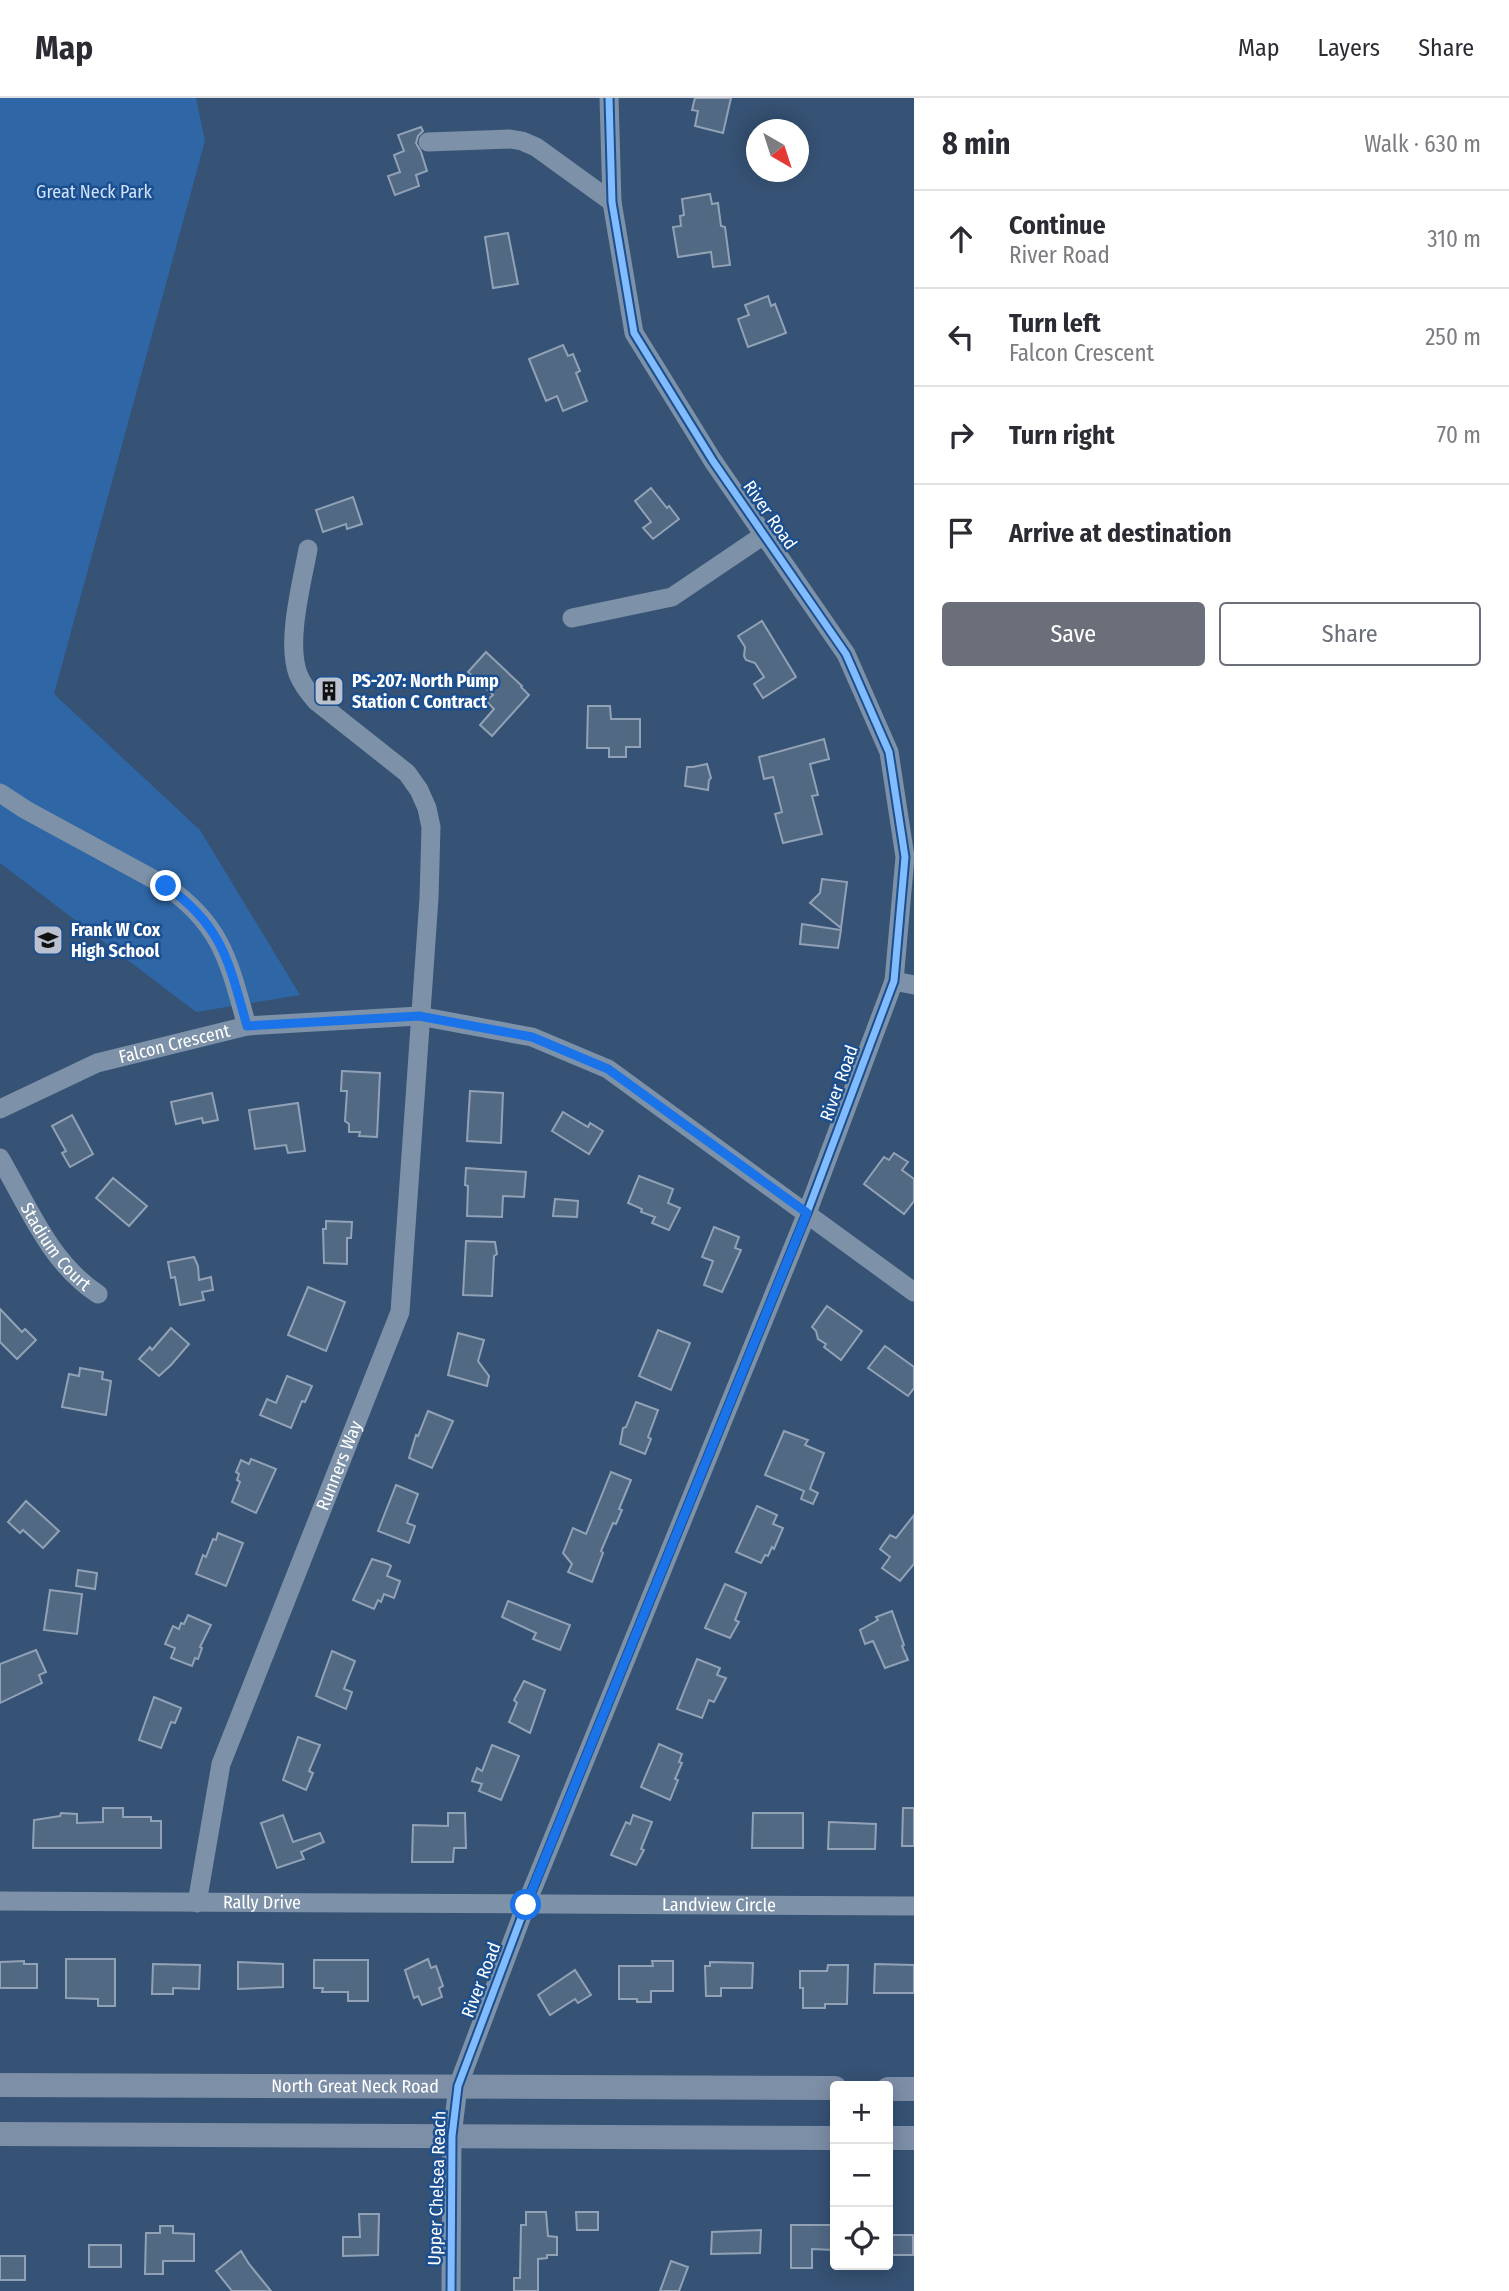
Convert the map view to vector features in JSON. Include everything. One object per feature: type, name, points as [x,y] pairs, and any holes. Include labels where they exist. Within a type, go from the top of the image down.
[{"type":"main road","name":"North Great Neck Road","points":[[0,2085],[830,2088]]},
{"type":"main road","points":[[893,2088],[914,2089]]},
{"type":"main road","points":[[0,2134],[830,2138]]},
{"type":"main road","points":[[893,2138],[914,2138]]},
{"type":"street","name":"River Road","points":[[458,2086],[526,1905],[807,1213],[894,981],[905,857],[889,752],[846,654],[713,461],[634,333],[612,202],[609,98]]},
{"type":"street","points":[[428,142],[510,139],[522,141],[537,147],[612,202]]},
{"type":"street","points":[[572,618],[671,597],[765,534]]},
{"type":"street","name":"Runners Way","points":[[197,1903],[221,1764],[400,1312],[429,898],[431,827],[419,789],[407,774],[393,760],[316,701],[305,688],[293,652],[308,549]]},
{"type":"street","points":[[0,793],[26,810],[166,886],[186,900],[203,917],[228,958],[247,1026]]},
{"type":"street","points":[[894,981],[914,985]]},
{"type":"street","name":"Falcon Crescent","points":[[0,1109],[97,1063],[247,1026],[419,1016],[532,1037],[608,1069],[807,1213]]},
{"type":"street","name":"Stadium Court","points":[[0,1157],[55,1254],[70,1272],[98,1294]]},
{"type":"street","points":[[807,1213],[914,1292]]},
{"type":"street","name":"Rally Drive","points":[[0,1901],[526,1905]]},
{"type":"street","name":"Landview Circle","points":[[526,1905],[914,1906]]},
{"type":"street","name":"Upper Chelsea Reach","points":[[451,2291],[452,2136],[458,2086]]},
{"type":"green space","name":"Great Neck Park","points":[[0,98],[196,98],[205,141],[54,694],[200,830],[300,995],[196,1012],[0,863]]},
{"type":"building","points":[[695,98],[731,98],[723,133],[695,126],[698,111],[692,110]]},
{"type":"building","points":[[421,127],[423,131],[416,143],[427,171],[416,175],[419,186],[395,195],[388,176],[400,172],[394,155],[404,151],[398,135]]},
{"type":"building","points":[[710,194],[712,204],[718,203],[721,226],[725,227],[730,265],[713,267],[711,252],[678,257],[673,227],[681,226],[680,216],[684,215],[682,199]]},
{"type":"building","points":[[508,233],[518,284],[493,288],[485,237]]},
{"type":"building","points":[[768,296],[771,306],[775,304],[786,333],[748,347],[738,319],[749,315],[745,305]]},
{"type":"building","points":[[563,345],[568,356],[573,354],[580,371],[576,373],[587,401],[563,411],[557,396],[546,401],[529,359]]},
{"type":"building","points":[[651,488],[679,519],[653,539],[643,528],[651,522],[635,501]]},
{"type":"building","points":[[353,497],[362,524],[347,529],[346,524],[323,532],[316,510]]},
{"type":"building","points":[[762,621],[796,677],[763,698],[754,684],[764,677],[755,663],[746,660],[745,647],[738,636]]},
{"type":"building","points":[[486,652],[529,695],[492,736],[480,725],[494,709],[486,701],[493,695],[468,672]]},
{"type":"building","points":[[588,706],[610,706],[611,719],[640,719],[640,747],[626,747],[626,757],[609,757],[609,748],[587,748]]},
{"type":"building","points":[[824,739],[829,759],[810,764],[818,795],[812,796],[822,834],[783,843],[775,814],[782,812],[773,777],[764,779],[759,757]]},
{"type":"building","points":[[707,764],[711,778],[708,790],[685,786],[687,767]]},
{"type":"building","points":[[822,879],[847,882],[841,928],[810,903],[820,893]]},
{"type":"building","points":[[802,924],[841,930],[838,948],[800,944]]},
{"type":"building","points":[[342,1071],[380,1073],[377,1137],[359,1136],[360,1132],[349,1132],[349,1124],[345,1121],[347,1091],[341,1091]]},
{"type":"building","points":[[470,1091],[503,1093],[501,1143],[467,1141]]},
{"type":"building","points":[[212,1093],[218,1120],[203,1123],[202,1118],[176,1124],[171,1102]]},
{"type":"building","points":[[298,1103],[305,1151],[288,1153],[286,1145],[255,1149],[249,1110]]},
{"type":"building","points":[[563,1112],[588,1127],[590,1123],[603,1131],[589,1154],[552,1131]]},
{"type":"building","points":[[72,1115],[93,1154],[70,1167],[62,1153],[66,1151],[52,1126]]},
{"type":"building","points":[[894,1153],[908,1162],[902,1170],[914,1179],[914,1201],[904,1214],[864,1184],[884,1157],[889,1160]]},
{"type":"building","points":[[466,1168],[526,1172],[524,1197],[503,1196],[502,1217],[467,1216]]},
{"type":"building","points":[[639,1176],[673,1189],[668,1203],[680,1208],[669,1230],[652,1223],[655,1217],[628,1203]]},
{"type":"building","points":[[113,1178],[147,1206],[129,1226],[96,1198]]},
{"type":"building","points":[[555,1199],[578,1201],[577,1217],[553,1216]]},
{"type":"building","points":[[326,1221],[352,1222],[351,1238],[347,1238],[347,1264],[324,1263],[323,1229],[326,1229]]},
{"type":"building","points":[[714,1227],[739,1237],[735,1248],[741,1250],[722,1292],[704,1285],[713,1261],[702,1257]]},
{"type":"building","points":[[466,1241],[495,1242],[497,1254],[494,1256],[492,1296],[463,1295]]},
{"type":"building","points":[[194,1257],[199,1280],[211,1277],[213,1290],[202,1292],[204,1300],[180,1305],[175,1277],[171,1278],[168,1262]]},
{"type":"building","points":[[308,1287],[345,1302],[326,1351],[288,1335]]},
{"type":"building","points":[[827,1306],[862,1331],[841,1360],[824,1347],[826,1344],[818,1339],[812,1327]]},
{"type":"building","points":[[0,1309],[22,1332],[25,1329],[36,1340],[17,1359],[0,1342]]},
{"type":"building","points":[[171,1328],[189,1344],[159,1376],[139,1359],[150,1347],[152,1350]]},
{"type":"building","points":[[658,1330],[690,1343],[671,1390],[639,1376]]},
{"type":"building","points":[[458,1333],[484,1340],[478,1361],[489,1376],[487,1386],[448,1375]]},
{"type":"building","points":[[885,1346],[914,1367],[914,1388],[908,1396],[868,1368]]},
{"type":"building","points":[[80,1368],[103,1372],[102,1379],[111,1381],[106,1415],[62,1407],[69,1374],[79,1376]]},
{"type":"building","points":[[287,1376],[312,1386],[305,1402],[302,1401],[291,1428],[260,1415],[267,1399],[276,1403]]},
{"type":"building","points":[[636,1402],[658,1410],[645,1454],[620,1444],[623,1428],[626,1427]]},
{"type":"building","points":[[428,1411],[453,1421],[432,1468],[409,1458],[416,1435],[418,1436]]},
{"type":"building","points":[[784,1431],[808,1440],[805,1445],[824,1453],[810,1489],[818,1493],[813,1504],[801,1499],[804,1491],[765,1475]]},
{"type":"building","points":[[251,1459],[276,1469],[256,1513],[232,1502],[240,1482],[236,1472],[241,1460],[249,1464]]},
{"type":"building","points":[[611,1472],[631,1480],[619,1509],[622,1510],[601,1551],[603,1553],[592,1582],[568,1572],[572,1564],[563,1553],[573,1528],[586,1534]]},
{"type":"building","points":[[396,1485],[418,1494],[407,1523],[415,1526],[409,1543],[378,1531]]},
{"type":"building","points":[[26,1501],[59,1531],[43,1548],[23,1530],[20,1533],[8,1522]]},
{"type":"building","points":[[757,1506],[777,1515],[773,1524],[783,1528],[774,1549],[772,1547],[761,1563],[736,1552]]},
{"type":"building","points":[[914,1515],[914,1564],[900,1581],[882,1568],[890,1557],[880,1549],[890,1535],[896,1538]]},
{"type":"building","points":[[218,1533],[243,1543],[226,1586],[196,1574],[203,1555],[206,1557]]},
{"type":"building","points":[[372,1559],[391,1566],[387,1576],[400,1581],[394,1598],[384,1594],[374,1609],[353,1600]]},
{"type":"building","points":[[78,1570],[97,1573],[95,1589],[76,1586]]},
{"type":"building","points":[[725,1584],[746,1593],[735,1620],[739,1622],[730,1638],[705,1628]]},
{"type":"building","points":[[50,1590],[82,1594],[77,1634],[44,1630]]},
{"type":"building","points":[[508,1601],[570,1625],[560,1650],[533,1639],[536,1633],[502,1617]]},
{"type":"building","points":[[892,1611],[908,1660],[885,1668],[873,1641],[865,1644],[860,1630],[878,1620],[876,1617]]},
{"type":"building","points":[[188,1615],[211,1625],[200,1647],[202,1648],[198,1659],[195,1658],[192,1666],[171,1658],[175,1648],[165,1644],[173,1626],[179,1629]]},
{"type":"building","points":[[36,1650],[46,1672],[39,1675],[42,1683],[0,1703],[0,1664]]},
{"type":"building","points":[[332,1651],[355,1661],[344,1689],[352,1692],[346,1709],[316,1696]]},
{"type":"building","points":[[697,1659],[720,1668],[717,1675],[726,1678],[714,1702],[709,1700],[702,1718],[677,1709]]},
{"type":"building","points":[[524,1681],[545,1690],[530,1733],[509,1722],[517,1703],[514,1700]]},
{"type":"building","points":[[154,1697],[181,1708],[175,1723],[171,1722],[161,1748],[139,1740]]},
{"type":"building","points":[[298,1737],[320,1745],[309,1771],[313,1773],[306,1790],[283,1780]]},
{"type":"building","points":[[659,1744],[682,1754],[679,1762],[682,1763],[675,1779],[678,1780],[670,1800],[641,1787]]},
{"type":"building","points":[[492,1745],[519,1756],[501,1800],[479,1791],[482,1784],[472,1781],[477,1768],[482,1771]]},
{"type":"building","points":[[103,1808],[123,1808],[123,1817],[151,1817],[151,1821],[161,1821],[161,1848],[33,1848],[34,1820],[60,1816],[61,1813],[77,1814],[77,1823],[103,1822]]},
{"type":"building","points":[[903,1808],[914,1808],[914,1846],[902,1846]]},
{"type":"building","points":[[448,1813],[465,1813],[466,1848],[454,1848],[453,1862],[412,1862],[413,1825],[448,1826]]},
{"type":"building","points":[[753,1813],[803,1813],[803,1848],[752,1848]]},
{"type":"building","points":[[283,1815],[293,1842],[320,1833],[324,1842],[301,1852],[304,1859],[277,1868],[261,1823]]},
{"type":"building","points":[[633,1815],[652,1822],[641,1849],[644,1850],[636,1865],[611,1855],[626,1822],[630,1824]]},
{"type":"building","points":[[829,1822],[876,1824],[875,1849],[828,1849]]},
{"type":"building","points":[[66,1959],[115,1959],[115,2006],[98,2006],[98,1999],[66,1998]]},
{"type":"building","points":[[428,1959],[431,1968],[436,1966],[443,1986],[439,1988],[442,1997],[422,2005],[418,1996],[414,1998],[405,1970]]},
{"type":"building","points":[[314,1960],[368,1960],[368,2001],[348,2001],[348,1992],[322,1992],[323,1988],[314,1988]]},
{"type":"building","points":[[24,1961],[24,1964],[37,1964],[37,1988],[0,1988],[0,1962]]},
{"type":"building","points":[[652,1961],[673,1961],[673,1991],[651,1991],[651,2002],[619,1999],[619,1966],[653,1966]]},
{"type":"building","points":[[238,1962],[283,1964],[283,1987],[238,1989]]},
{"type":"building","points":[[710,1962],[753,1963],[752,1988],[721,1988],[721,1996],[706,1996],[705,1966],[710,1966]]},
{"type":"building","points":[[153,1964],[200,1965],[199,1989],[173,1988],[173,1994],[152,1994]]},
{"type":"building","points":[[875,1964],[914,1965],[914,1993],[874,1993]]},
{"type":"building","points":[[828,1965],[848,1965],[847,2004],[803,2008],[800,1971],[827,1971]]},
{"type":"building","points":[[575,1970],[591,1995],[578,2003],[575,1999],[550,2015],[538,1995]]},
{"type":"building","points":[[526,2212],[546,2212],[548,2236],[557,2237],[557,2255],[538,2259],[538,2291],[514,2291],[514,2278],[520,2278],[521,2225],[526,2225]]},
{"type":"building","points":[[576,2212],[598,2212],[598,2230],[577,2230]]},
{"type":"building","points":[[359,2214],[379,2214],[378,2255],[343,2256],[343,2237],[360,2237]]},
{"type":"building","points":[[791,2225],[830,2225],[830,2250],[812,2249],[812,2268],[791,2268]]},
{"type":"building","points":[[160,2226],[173,2226],[173,2233],[194,2234],[194,2261],[163,2261],[163,2274],[145,2274],[146,2233],[160,2233]]},
{"type":"building","points":[[761,2230],[760,2253],[711,2254],[712,2232]]},
{"type":"building","points":[[893,2235],[913,2235],[913,2255],[893,2255]]},
{"type":"building","points":[[89,2245],[121,2245],[121,2267],[89,2267]]},
{"type":"building","points":[[241,2251],[271,2291],[232,2291],[216,2271]]},
{"type":"building","points":[[0,2256],[25,2256],[25,2280],[0,2280]]},
{"type":"building","points":[[671,2261],[688,2267],[679,2291],[660,2291]]},
{"type":"cycle path","points":[[451,2291],[452,2136],[458,2086],[526,1905],[807,1213],[894,981],[905,857],[889,752],[846,654],[713,461],[634,333],[612,202],[609,98]]},
{"type":"place","name":"PS-207: North Pump Station C Contract","points":[[329,691]]},
{"type":"place","name":"Frank W Cox High School","points":[[48,940]]},
{"type":"route","points":[[166,886],[186,900],[203,917],[217,937],[228,958],[247,1026],[419,1016],[532,1037],[608,1069],[807,1213],[526,1905]]}]
